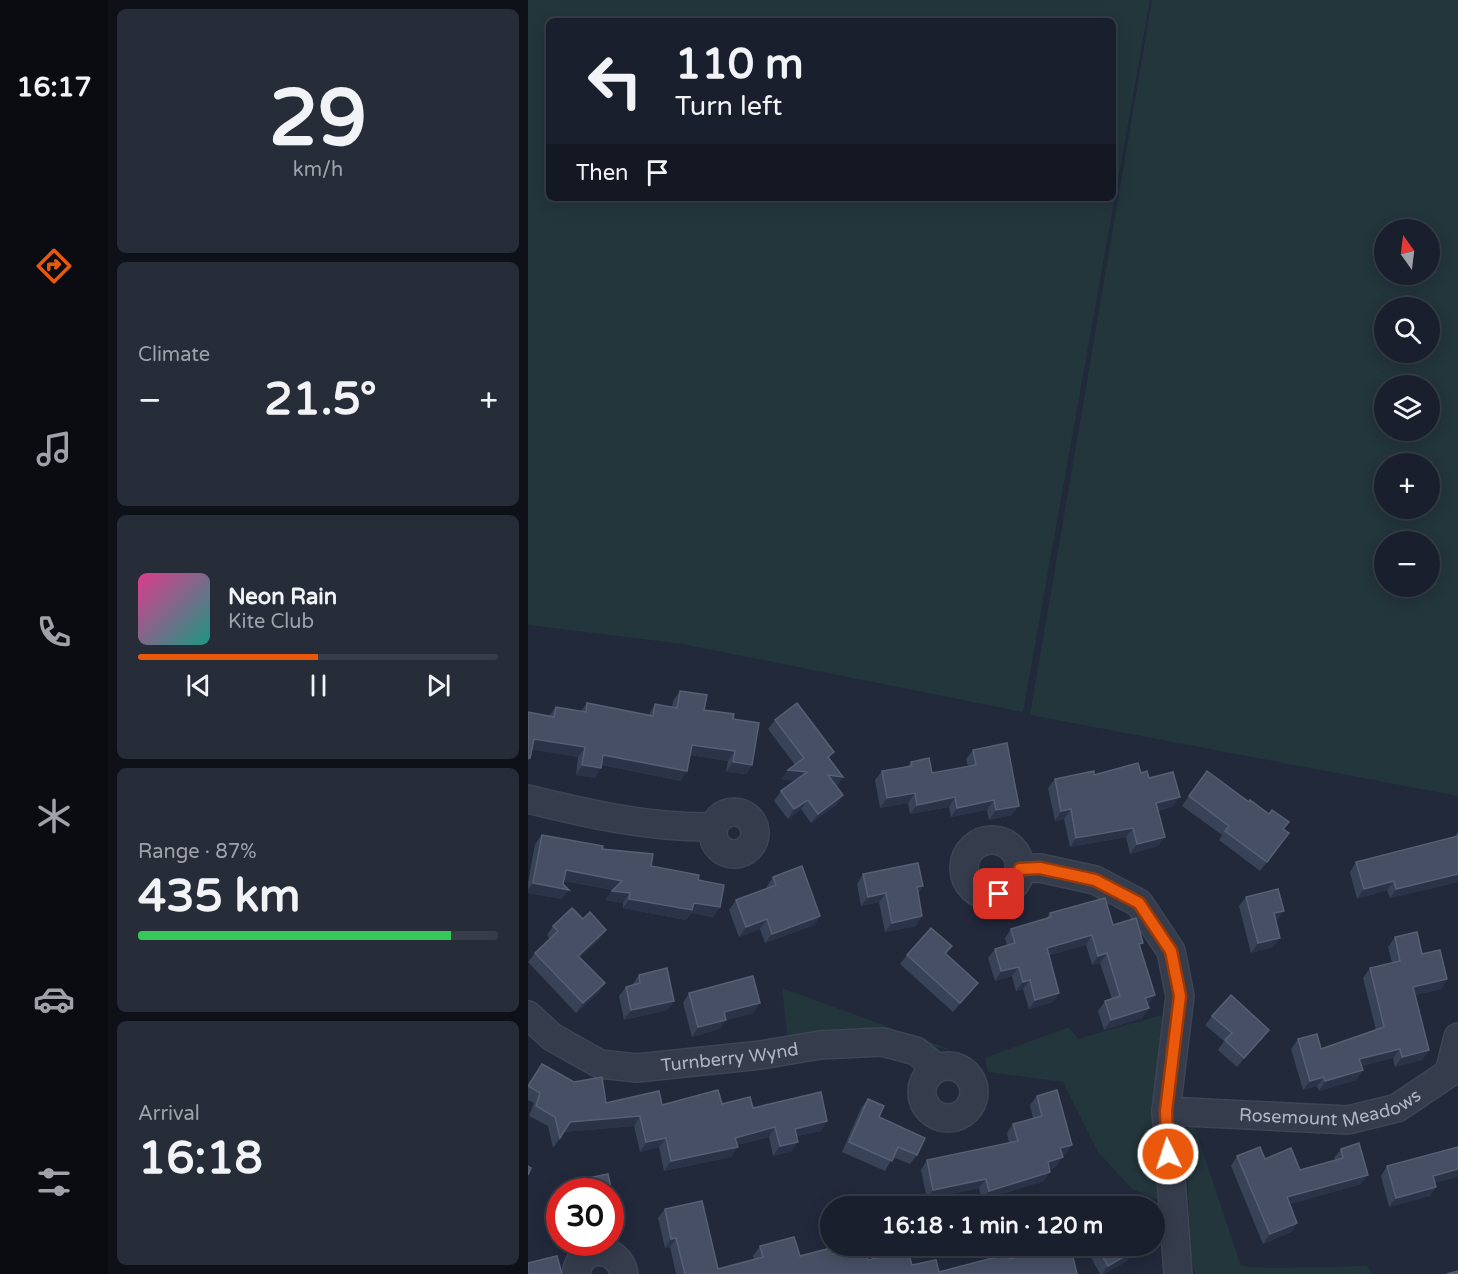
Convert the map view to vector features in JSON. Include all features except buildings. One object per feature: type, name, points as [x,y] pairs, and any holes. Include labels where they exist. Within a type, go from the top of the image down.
[{"type":"street","points":[[528,799],[579,812],[674,828],[712,827]]},
{"type":"street","points":[[1020,869],[1040,868],[1095,880],[1139,903],[1171,951],[1180,996],[1166,1111],[1178,1274]]},
{"type":"street","name":"Turnberry Wynd","points":[[528,1015],[552,1037],[600,1064],[636,1068],[761,1055],[820,1045],[882,1042],[916,1051],[937,1068]]},
{"type":"street","name":"Rosemount Meadows","points":[[1166,1111],[1348,1120],[1397,1108],[1449,1073],[1458,1037]]},
{"type":"street","points":[[576,1274],[580,1261],[585,1256],[599,1251],[613,1254],[623,1266],[624,1274]]},
{"type":"shaded area","points":[[528,0],[1150,0],[1116,191],[1116,18],[546,18],[546,201],[1114,201],[1023,712],[683,644],[528,625]]},
{"type":"shaded area","points":[[1152,0],[1458,0],[1458,796],[1030,715]]},
{"type":"shaded area","points":[[782,988],[952,1050],[874,1036],[788,1042]]},
{"type":"shaded area","points":[[1169,1013],[1160,1196],[1148,1196],[1132,1189],[1098,1152],[1063,1082],[988,1072],[985,1058],[1069,1027],[1078,1039]]},
{"type":"shaded area","points":[[1194,1125],[1241,1266],[1268,1268],[1367,1266],[1372,1274],[1195,1274],[1191,1262],[1185,1129]]},
{"type":"route","points":[[999,894],[1007,891],[1013,885],[1020,869],[1040,868],[1095,880],[1139,903],[1171,951],[1180,996],[1166,1111],[1168,1154]]}]
